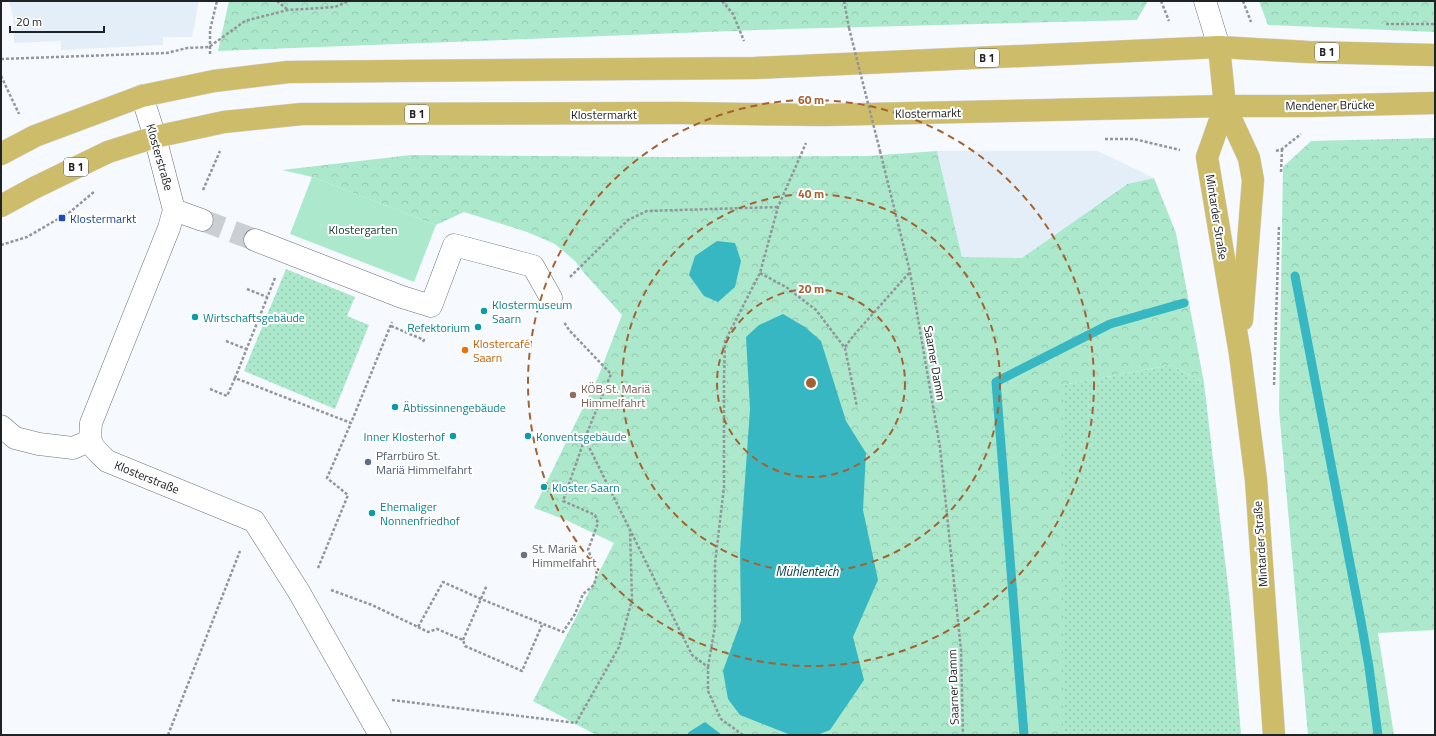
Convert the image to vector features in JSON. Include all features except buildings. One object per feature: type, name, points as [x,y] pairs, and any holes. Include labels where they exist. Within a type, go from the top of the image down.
[{"type":"main road","name":"B 1","points":[[1,154],[35,136],[142,96],[214,81],[288,72],[754,68],[1219,47],[1308,52],[1435,54]]},
{"type":"main road","name":"Mintarder Straße","points":[[1219,47],[1224,106],[1249,158],[1252,180],[1240,354]]},
{"type":"main road","name":"Mendener Brücke","points":[[1224,106],[1317,106],[1435,103]]},
{"type":"main road","name":"Mintarder Straße","points":[[1224,106],[1207,157],[1240,354],[1256,480],[1274,735]]},
{"type":"main road","name":"Klostermarkt","points":[[1,206],[34,188],[108,152],[155,137],[224,122],[302,114],[681,113],[823,115],[1224,106]]},
{"type":"street","name":"Mintarder Straße","points":[[1205,1],[1219,47]]},
{"type":"street","name":"Klosterstraße","points":[[142,96],[155,137],[174,210]]},
{"type":"street","points":[[1,426],[15,438],[39,444],[73,448],[89,441],[91,423],[169,228],[174,210],[202,220]]},
{"type":"street","points":[[255,240],[402,297],[431,306],[454,245],[533,266],[551,298]]},
{"type":"street","name":"Klosterstraße","points":[[89,441],[96,451],[107,461],[254,521]]},
{"type":"street","points":[[254,521],[305,587],[358,695],[380,735]]},
{"type":"path","points":[[209,47],[210,30],[217,1]]},
{"type":"path","points":[[277,1],[288,10]]},
{"type":"path","points":[[1,59],[167,53],[187,48],[209,47],[244,21],[288,10],[335,7],[348,1]]},
{"type":"path","points":[[722,1],[733,14],[754,68]]},
{"type":"path","name":"Saarner Damm","points":[[844,1],[849,28],[910,272],[940,447],[961,650],[963,735]]},
{"type":"path","points":[[1161,1],[1169,21]]},
{"type":"path","points":[[1243,1],[1251,22]]},
{"type":"path","points":[[1,76],[20,115]]},
{"type":"path","points":[[743,735],[721,719],[708,691],[708,667],[715,626],[715,563],[724,487],[725,341],[760,273],[778,207],[808,136]]},
{"type":"path","points":[[1,245],[27,237],[70,212],[99,187]]},
{"type":"path","points":[[569,278],[628,220],[647,211],[778,207]]},
{"type":"path","points":[[210,389],[227,396],[286,252]]},
{"type":"path","points":[[845,348],[854,335],[910,272]]},
{"type":"path","points":[[760,273],[786,287],[816,310],[845,348],[857,407]]},
{"type":"path","points":[[247,289],[267,297]]},
{"type":"path","points":[[402,297],[327,478],[348,495],[305,587],[372,605],[428,632],[437,629],[462,640],[465,646],[522,670],[542,624]]},
{"type":"path","points":[[418,627],[443,582],[563,632],[575,614],[583,594],[594,585],[597,574],[588,550],[598,524],[595,516],[563,501],[585,438],[610,374],[569,330],[551,298]]},
{"type":"path","points":[[391,326],[424,340],[422,344]]},
{"type":"path","points":[[226,341],[246,349]]},
{"type":"path","points":[[235,378],[351,423]]},
{"type":"path","points":[[585,438],[692,655],[708,667]]},
{"type":"path","points":[[168,735],[235,562],[254,521]]},
{"type":"path","points":[[358,695],[576,722],[619,647],[632,600],[630,530]]},
{"type":"path","points":[[462,640],[487,585]]},
{"type":"shaded area","points":[[9,1],[199,1],[192,37],[163,37],[163,45],[61,50],[61,41],[14,43],[13,17]]},
{"type":"shaded area","points":[[937,151],[1098,151],[1154,178],[1126,184],[1022,258],[962,258]]},
{"type":"green space","points":[[229,1],[1148,1],[1137,20],[786,29],[218,51]]},
{"type":"green space","points":[[1259,1],[1435,1],[1435,32],[1268,25]]},
{"type":"green space","points":[[1435,138],[1435,630],[1378,633],[1394,735],[1308,735],[1279,410],[1283,167],[1311,141]]},
{"type":"green space","points":[[937,151],[962,257],[1022,258],[1127,184],[1154,178],[1176,233],[1204,383],[1171,365],[1063,385],[1063,735],[596,735],[533,701],[614,543],[566,520],[534,508],[598,377],[622,315],[575,261],[555,244],[527,232],[464,212],[436,225],[312,177],[282,170],[411,155],[672,157],[867,156]]},
{"type":"green space","name":"Klostergarten","points":[[312,177],[436,225],[414,282],[290,234]]},
{"type":"green space","points":[[286,269],[355,297],[347,316],[369,325],[335,409],[244,371]]},
{"type":"green space","points":[[1171,365],[1204,383],[1231,611],[1241,735],[1063,735],[1063,385]]},
{"type":"water","points":[[717,241],[735,243],[741,261],[735,287],[718,302],[704,296],[689,275],[695,256]]},
{"type":"water","name":"Mühlenteich","points":[[783,314],[805,327],[821,341],[846,421],[866,453],[863,510],[878,580],[853,637],[864,680],[830,730],[817,735],[791,735],[740,715],[728,699],[723,671],[741,621],[740,551],[750,409],[746,337],[759,325]]},
{"type":"water","points":[[705,722],[722,735],[687,735],[689,732]]},
{"type":"waterway","points":[[1295,276],[1361,621],[1378,735]]},
{"type":"waterway","points":[[1024,735],[996,382],[1110,324],[1184,303]]},
{"type":"tunnel","points":[[202,220],[255,240]]},
{"type":"place","name":"Klostermarkt","points":[[62,218]]},
{"type":"place","name":"Klostermuseum Saarn","points":[[484,311]]},
{"type":"place","name":"Wirtschaftsgebäude","points":[[195,317]]},
{"type":"place","name":"Refektorium","points":[[478,327]]},
{"type":"place","name":"Klostercafé Saarn","points":[[465,350]]},
{"type":"place","name":"KÖB St. Mariä Himmelfahrt","points":[[573,395]]},
{"type":"place","name":"Äbtissinnengebäude","points":[[395,407]]},
{"type":"place","name":"Inner Klosterhof","points":[[453,436]]},
{"type":"place","name":"Konventsgebäude","points":[[528,436]]},
{"type":"place","name":"Pfarrbüro St. Mariä Himmelfahrt","points":[[368,462]]},
{"type":"place","name":"Kloster Saarn","points":[[544,487]]},
{"type":"place","name":"Ehemaliger Nonnenfriedhof","points":[[372,513]]},
{"type":"place","name":"St. Mariä Himmelfahrt","points":[[524,555]]}]
